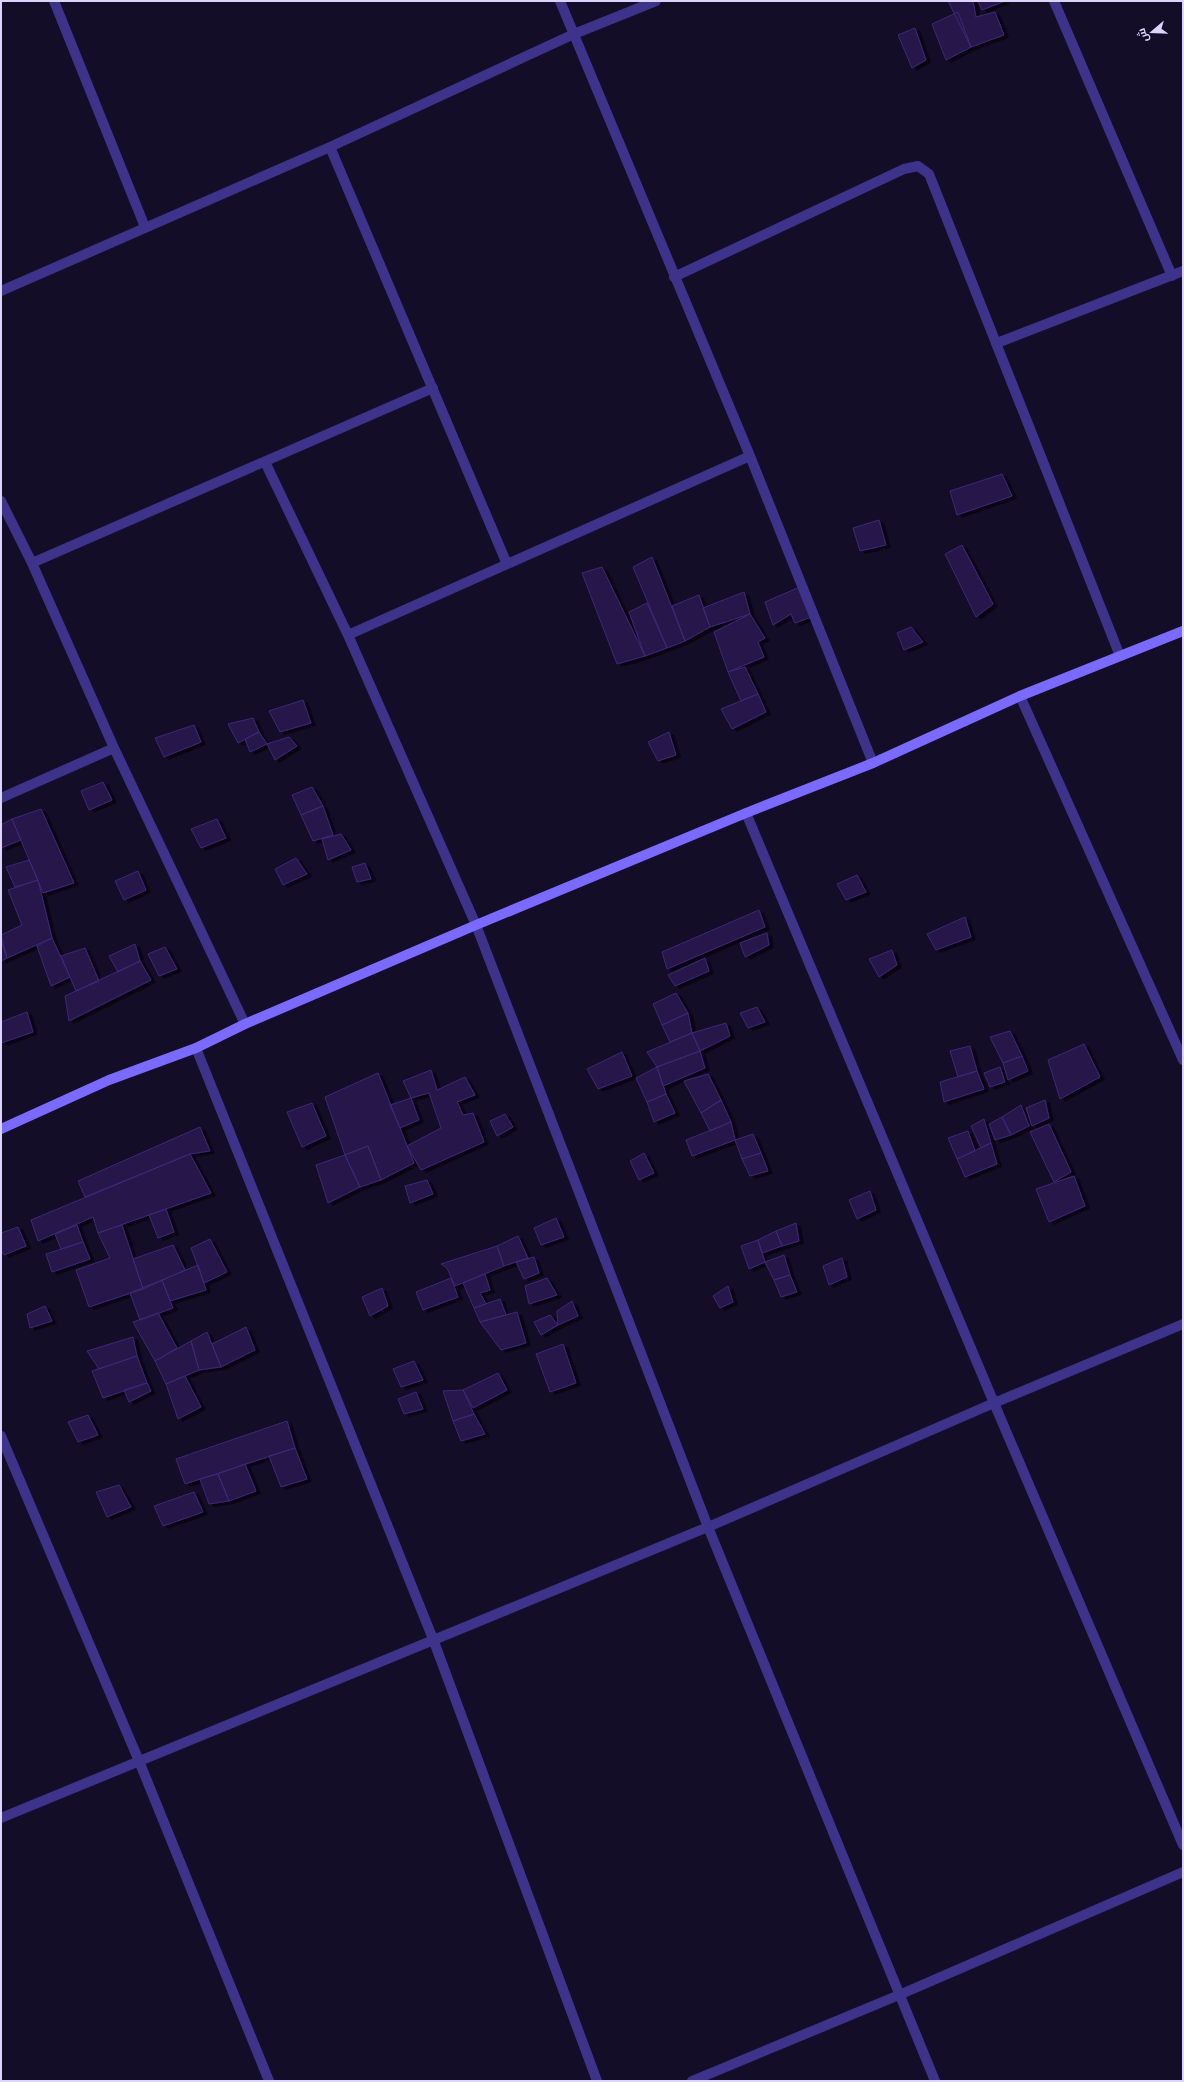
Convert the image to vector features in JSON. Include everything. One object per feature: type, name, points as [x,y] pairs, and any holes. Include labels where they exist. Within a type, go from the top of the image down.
[{"type":"main road","points":[[1,1129],[109,1080],[196,1048],[245,1024],[476,925],[746,813],[873,763],[1020,696],[1183,631]]},
{"type":"street","points":[[54,1],[145,227]]},
{"type":"street","points":[[560,1],[750,456],[873,763]]},
{"type":"street","points":[[1,291],[145,227],[330,148],[574,34],[656,1]]},
{"type":"street","points":[[1054,1],[1172,276]]},
{"type":"street","points":[[330,148],[507,564]]},
{"type":"street","points":[[674,277],[904,170],[918,166],[929,174],[1120,656]]},
{"type":"street","points":[[997,343],[1183,271]]},
{"type":"street","points":[[32,563],[433,388]]},
{"type":"street","points":[[348,635],[750,456]]},
{"type":"street","points":[[265,462],[348,635],[476,925],[708,1527],[935,2081]]},
{"type":"street","points":[[1,501],[32,563],[114,748],[245,1024]]},
{"type":"street","points":[[1020,696],[1183,1060]]},
{"type":"street","points":[[1,798],[114,748]]},
{"type":"street","points":[[746,813],[994,1402],[1183,1844]]},
{"type":"street","points":[[196,1048],[432,1639],[597,2081]]},
{"type":"street","points":[[1,1818],[432,1639],[708,1527],[994,1402],[1183,1324]]},
{"type":"street","points":[[1,1436],[139,1761],[269,2081]]},
{"type":"street","points":[[692,2081],[899,1995],[1183,1872]]},
{"type":"building","points":[[948,1],[973,1],[976,17],[995,12],[1004,35],[971,47]]},
{"type":"building","points":[[978,1],[1005,1],[982,10]]},
{"type":"building","points":[[958,12],[971,47],[946,60],[932,24]]},
{"type":"building","points":[[915,28],[926,60],[912,68],[898,35]]},
{"type":"building","points":[[1002,474],[1012,496],[957,515],[950,491]]},
{"type":"building","points":[[879,520],[886,545],[860,551],[853,528]]},
{"type":"building","points":[[962,545],[993,604],[976,617],[945,554]]},
{"type":"building","points":[[652,557],[685,641],[667,648],[633,567]]},
{"type":"building","points":[[602,567],[645,656],[617,664],[582,573]]},
{"type":"building","points":[[802,586],[814,616],[795,623],[791,614],[773,625],[765,602]]},
{"type":"building","points":[[744,592],[750,614],[710,627],[703,608]]},
{"type":"building","points":[[699,595],[710,627],[685,641],[672,606]]},
{"type":"building","points":[[647,603],[667,648],[645,656],[629,612]]},
{"type":"building","points":[[750,614],[765,638],[758,642],[764,657],[728,672],[714,632]]},
{"type":"building","points":[[911,627],[923,642],[904,650],[897,633]]},
{"type":"building","points":[[745,667],[758,694],[741,701],[728,672]]},
{"type":"building","points":[[758,694],[766,712],[732,729],[721,709]]},
{"type":"building","points":[[303,700],[311,723],[280,732],[269,711]]},
{"type":"building","points":[[253,718],[259,732],[238,743],[228,724]]},
{"type":"building","points":[[194,725],[201,742],[164,757],[155,738]]},
{"type":"building","points":[[259,732],[267,744],[250,752],[245,739]]},
{"type":"building","points":[[669,732],[676,755],[658,761],[648,742]]},
{"type":"building","points":[[289,737],[297,746],[275,760],[267,744]]},
{"type":"building","points":[[103,782],[112,800],[89,810],[81,791]]},
{"type":"building","points":[[312,787],[323,806],[301,815],[292,795]]},
{"type":"building","points":[[323,806],[333,835],[313,841],[301,815]]},
{"type":"building","points":[[41,809],[74,883],[43,893],[12,819]]},
{"type":"building","points":[[12,819],[21,840],[1,848],[1,825]]},
{"type":"building","points":[[217,819],[226,838],[201,848],[191,829]]},
{"type":"building","points":[[341,834],[351,850],[328,860],[322,839]]},
{"type":"building","points":[[296,858],[307,874],[283,885],[275,869]]},
{"type":"building","points":[[29,860],[38,880],[15,887],[6,867]]},
{"type":"building","points":[[365,863],[371,879],[357,882],[352,867]]},
{"type":"building","points":[[138,871],[146,890],[124,900],[115,881]]},
{"type":"building","points":[[857,875],[866,892],[846,900],[837,884]]},
{"type":"building","points":[[38,880],[52,938],[7,958],[1,935],[22,925],[8,890]]},
{"type":"building","points":[[759,910],[765,927],[667,969],[662,952]]},
{"type":"building","points":[[965,917],[971,937],[936,950],[927,934]]},
{"type":"building","points":[[767,933],[769,945],[745,957],[740,943]]},
{"type":"building","points":[[52,938],[70,977],[51,986],[37,946]]},
{"type":"building","points":[[1,940],[7,958],[1,961]]},
{"type":"building","points":[[135,944],[140,961],[118,972],[109,956]]},
{"type":"building","points":[[165,947],[177,969],[159,976],[148,954]]},
{"type":"building","points":[[85,948],[99,981],[76,991],[61,956]]},
{"type":"building","points":[[892,950],[897,965],[879,977],[869,959]]},
{"type":"building","points":[[705,958],[709,971],[675,986],[668,975]]},
{"type":"building","points":[[140,961],[151,980],[69,1021],[65,996]]},
{"type":"building","points":[[676,993],[688,1013],[662,1025],[653,1004]]},
{"type":"building","points":[[757,1007],[765,1022],[748,1028],[740,1013]]},
{"type":"building","points":[[27,1012],[33,1032],[1,1043],[1,1022]]},
{"type":"building","points":[[688,1013],[692,1033],[670,1042],[662,1025]]},
{"type":"building","points":[[726,1023],[730,1036],[700,1051],[692,1033]]},
{"type":"building","points":[[1010,1031],[1022,1056],[1003,1063],[990,1037]]},
{"type":"building","points":[[692,1033],[700,1051],[657,1067],[647,1052]]},
{"type":"building","points":[[1084,1044],[1100,1077],[1060,1099],[1048,1060]]},
{"type":"building","points":[[970,1046],[977,1071],[958,1077],[950,1051]]},
{"type":"building","points":[[700,1051],[705,1068],[663,1086],[657,1067]]},
{"type":"building","points":[[622,1052],[632,1076],[598,1089],[587,1069]]},
{"type":"building","points":[[1022,1056],[1028,1071],[1008,1080],[1003,1063]]},
{"type":"building","points":[[657,1067],[666,1094],[647,1102],[636,1078]]},
{"type":"building","points":[[1000,1067],[1005,1082],[990,1087],[984,1073]]},
{"type":"building","points":[[431,1070],[437,1090],[465,1077],[475,1095],[457,1102],[463,1115],[473,1113],[484,1142],[421,1170],[407,1146],[441,1128],[429,1093],[411,1098],[403,1081]]},
{"type":"building","points":[[977,1071],[984,1089],[944,1102],[940,1082]]},
{"type":"building","points":[[378,1073],[414,1163],[381,1180],[368,1146],[345,1155],[325,1097]]},
{"type":"building","points":[[708,1074],[721,1100],[701,1113],[684,1081]]},
{"type":"building","points":[[666,1094],[675,1113],[654,1122],[647,1102]]},
{"type":"building","points":[[411,1098],[419,1120],[400,1128],[390,1105]]},
{"type":"building","points":[[721,1100],[731,1122],[710,1131],[701,1113]]},
{"type":"building","points":[[1045,1100],[1049,1118],[1032,1126],[1026,1108]]},
{"type":"building","points":[[312,1103],[326,1136],[302,1147],[287,1112]]},
{"type":"building","points":[[1021,1105],[1029,1126],[1011,1135],[1002,1117]]},
{"type":"building","points":[[505,1114],[513,1127],[497,1136],[490,1121]]},
{"type":"building","points":[[1002,1117],[1011,1135],[995,1140],[989,1124]]},
{"type":"building","points":[[984,1119],[991,1143],[981,1148],[971,1126]]},
{"type":"building","points":[[731,1122],[735,1140],[692,1156],[686,1140]]},
{"type":"building","points":[[1049,1124],[1071,1172],[1054,1182],[1030,1132]]},
{"type":"building","points":[[200,1127],[210,1151],[190,1154],[85,1197],[78,1181]]},
{"type":"building","points":[[968,1131],[975,1151],[957,1159],[948,1138]]},
{"type":"building","points":[[753,1134],[761,1153],[742,1159],[735,1140]]},
{"type":"building","points":[[991,1143],[997,1164],[965,1177],[957,1159]]},
{"type":"building","points":[[368,1146],[381,1180],[360,1187],[345,1155]]},
{"type":"building","points":[[644,1153],[654,1173],[639,1180],[630,1161]]},
{"type":"building","points":[[761,1153],[768,1171],[750,1176],[742,1159]]},
{"type":"building","points":[[190,1154],[211,1193],[98,1233],[93,1217],[38,1241],[31,1220]]},
{"type":"building","points":[[345,1155],[360,1187],[328,1203],[316,1165]]},
{"type":"building","points":[[1074,1176],[1085,1206],[1049,1222],[1036,1189]]},
{"type":"building","points":[[427,1180],[433,1194],[410,1203],[405,1186]]},
{"type":"building","points":[[870,1191],[876,1210],[857,1219],[849,1200]]},
{"type":"building","points":[[166,1209],[174,1232],[158,1238],[149,1215]]},
{"type":"building","points":[[556,1218],[564,1237],[541,1245],[534,1228]]},
{"type":"building","points":[[796,1223],[799,1241],[782,1246],[776,1231]]},
{"type":"building","points":[[77,1225],[83,1242],[61,1249],[55,1234]]},
{"type":"building","points":[[122,1225],[143,1289],[89,1307],[76,1270],[110,1258],[98,1233]]},
{"type":"building","points":[[18,1227],[26,1246],[4,1255],[1,1250],[1,1233]]},
{"type":"building","points":[[776,1231],[782,1246],[762,1253],[758,1240]]},
{"type":"building","points":[[518,1236],[528,1258],[504,1266],[497,1246]]},
{"type":"building","points":[[210,1239],[227,1272],[204,1283],[191,1248]]},
{"type":"building","points":[[758,1240],[765,1262],[749,1269],[741,1246]]},
{"type":"building","points":[[83,1242],[90,1259],[52,1272],[46,1254]]},
{"type":"building","points":[[173,1245],[185,1270],[143,1289],[133,1259]]},
{"type":"building","points":[[497,1246],[504,1266],[455,1286],[447,1268],[441,1264]]},
{"type":"building","points":[[784,1255],[790,1275],[774,1280],[765,1262]]},
{"type":"building","points":[[534,1257],[539,1273],[524,1279],[516,1262]]},
{"type":"building","points":[[842,1258],[847,1277],[829,1285],[823,1266]]},
{"type":"building","points":[[198,1265],[206,1290],[170,1301],[162,1280]]},
{"type":"building","points":[[485,1274],[490,1290],[480,1293],[486,1304],[474,1308],[463,1283]]},
{"type":"building","points":[[790,1275],[797,1292],[781,1297],[774,1280]]},
{"type":"building","points":[[451,1278],[458,1297],[423,1310],[416,1292]]},
{"type":"building","points":[[547,1278],[557,1295],[529,1304],[525,1286]]},
{"type":"building","points":[[162,1280],[173,1308],[140,1320],[130,1293]]},
{"type":"building","points":[[728,1286],[733,1302],[720,1308],[713,1296]]},
{"type":"building","points":[[382,1288],[388,1306],[370,1316],[362,1297]]},
{"type":"building","points":[[500,1299],[506,1315],[480,1322],[474,1308]]},
{"type":"building","points":[[572,1301],[578,1316],[558,1325],[557,1311]]},
{"type":"building","points":[[45,1306],[52,1321],[30,1328],[27,1314]]},
{"type":"building","points":[[517,1312],[526,1343],[501,1350],[480,1322]]},
{"type":"building","points":[[158,1313],[177,1348],[155,1361],[133,1322]]},
{"type":"building","points":[[550,1315],[558,1325],[541,1335],[534,1322]]},
{"type":"building","points":[[246,1327],[255,1350],[221,1367],[212,1344]]},
{"type":"building","points":[[207,1332],[221,1367],[199,1370],[191,1341]]},
{"type":"building","points":[[133,1337],[137,1356],[99,1369],[87,1351]]},
{"type":"building","points":[[191,1341],[199,1370],[166,1384],[155,1361]]},
{"type":"building","points":[[563,1344],[576,1383],[550,1392],[536,1354]]},
{"type":"building","points":[[137,1356],[147,1383],[103,1398],[92,1371]]},
{"type":"building","points":[[414,1361],[423,1380],[401,1387],[393,1369]]},
{"type":"building","points":[[498,1373],[507,1390],[473,1408],[463,1390]]},
{"type":"building","points":[[185,1376],[201,1407],[178,1419],[166,1384]]},
{"type":"building","points":[[147,1383],[151,1391],[129,1402],[124,1390]]},
{"type":"building","points":[[463,1390],[474,1414],[453,1421],[443,1391]]},
{"type":"building","points":[[416,1392],[423,1409],[404,1414],[398,1399]]},
{"type":"building","points":[[474,1414],[485,1434],[461,1441],[453,1421]]},
{"type":"building","points":[[88,1415],[98,1435],[78,1442],[68,1422]]},
{"type":"building","points":[[287,1421],[295,1448],[185,1484],[176,1459]]},
{"type":"building","points":[[295,1448],[307,1479],[281,1487],[269,1456]]},
{"type":"building","points":[[245,1464],[256,1491],[229,1501],[218,1474]]},
{"type":"building","points":[[218,1474],[229,1501],[209,1504],[200,1479]]},
{"type":"building","points":[[119,1485],[131,1507],[107,1517],[96,1492]]},
{"type":"building","points":[[194,1492],[203,1512],[163,1526],[154,1506]]}]
